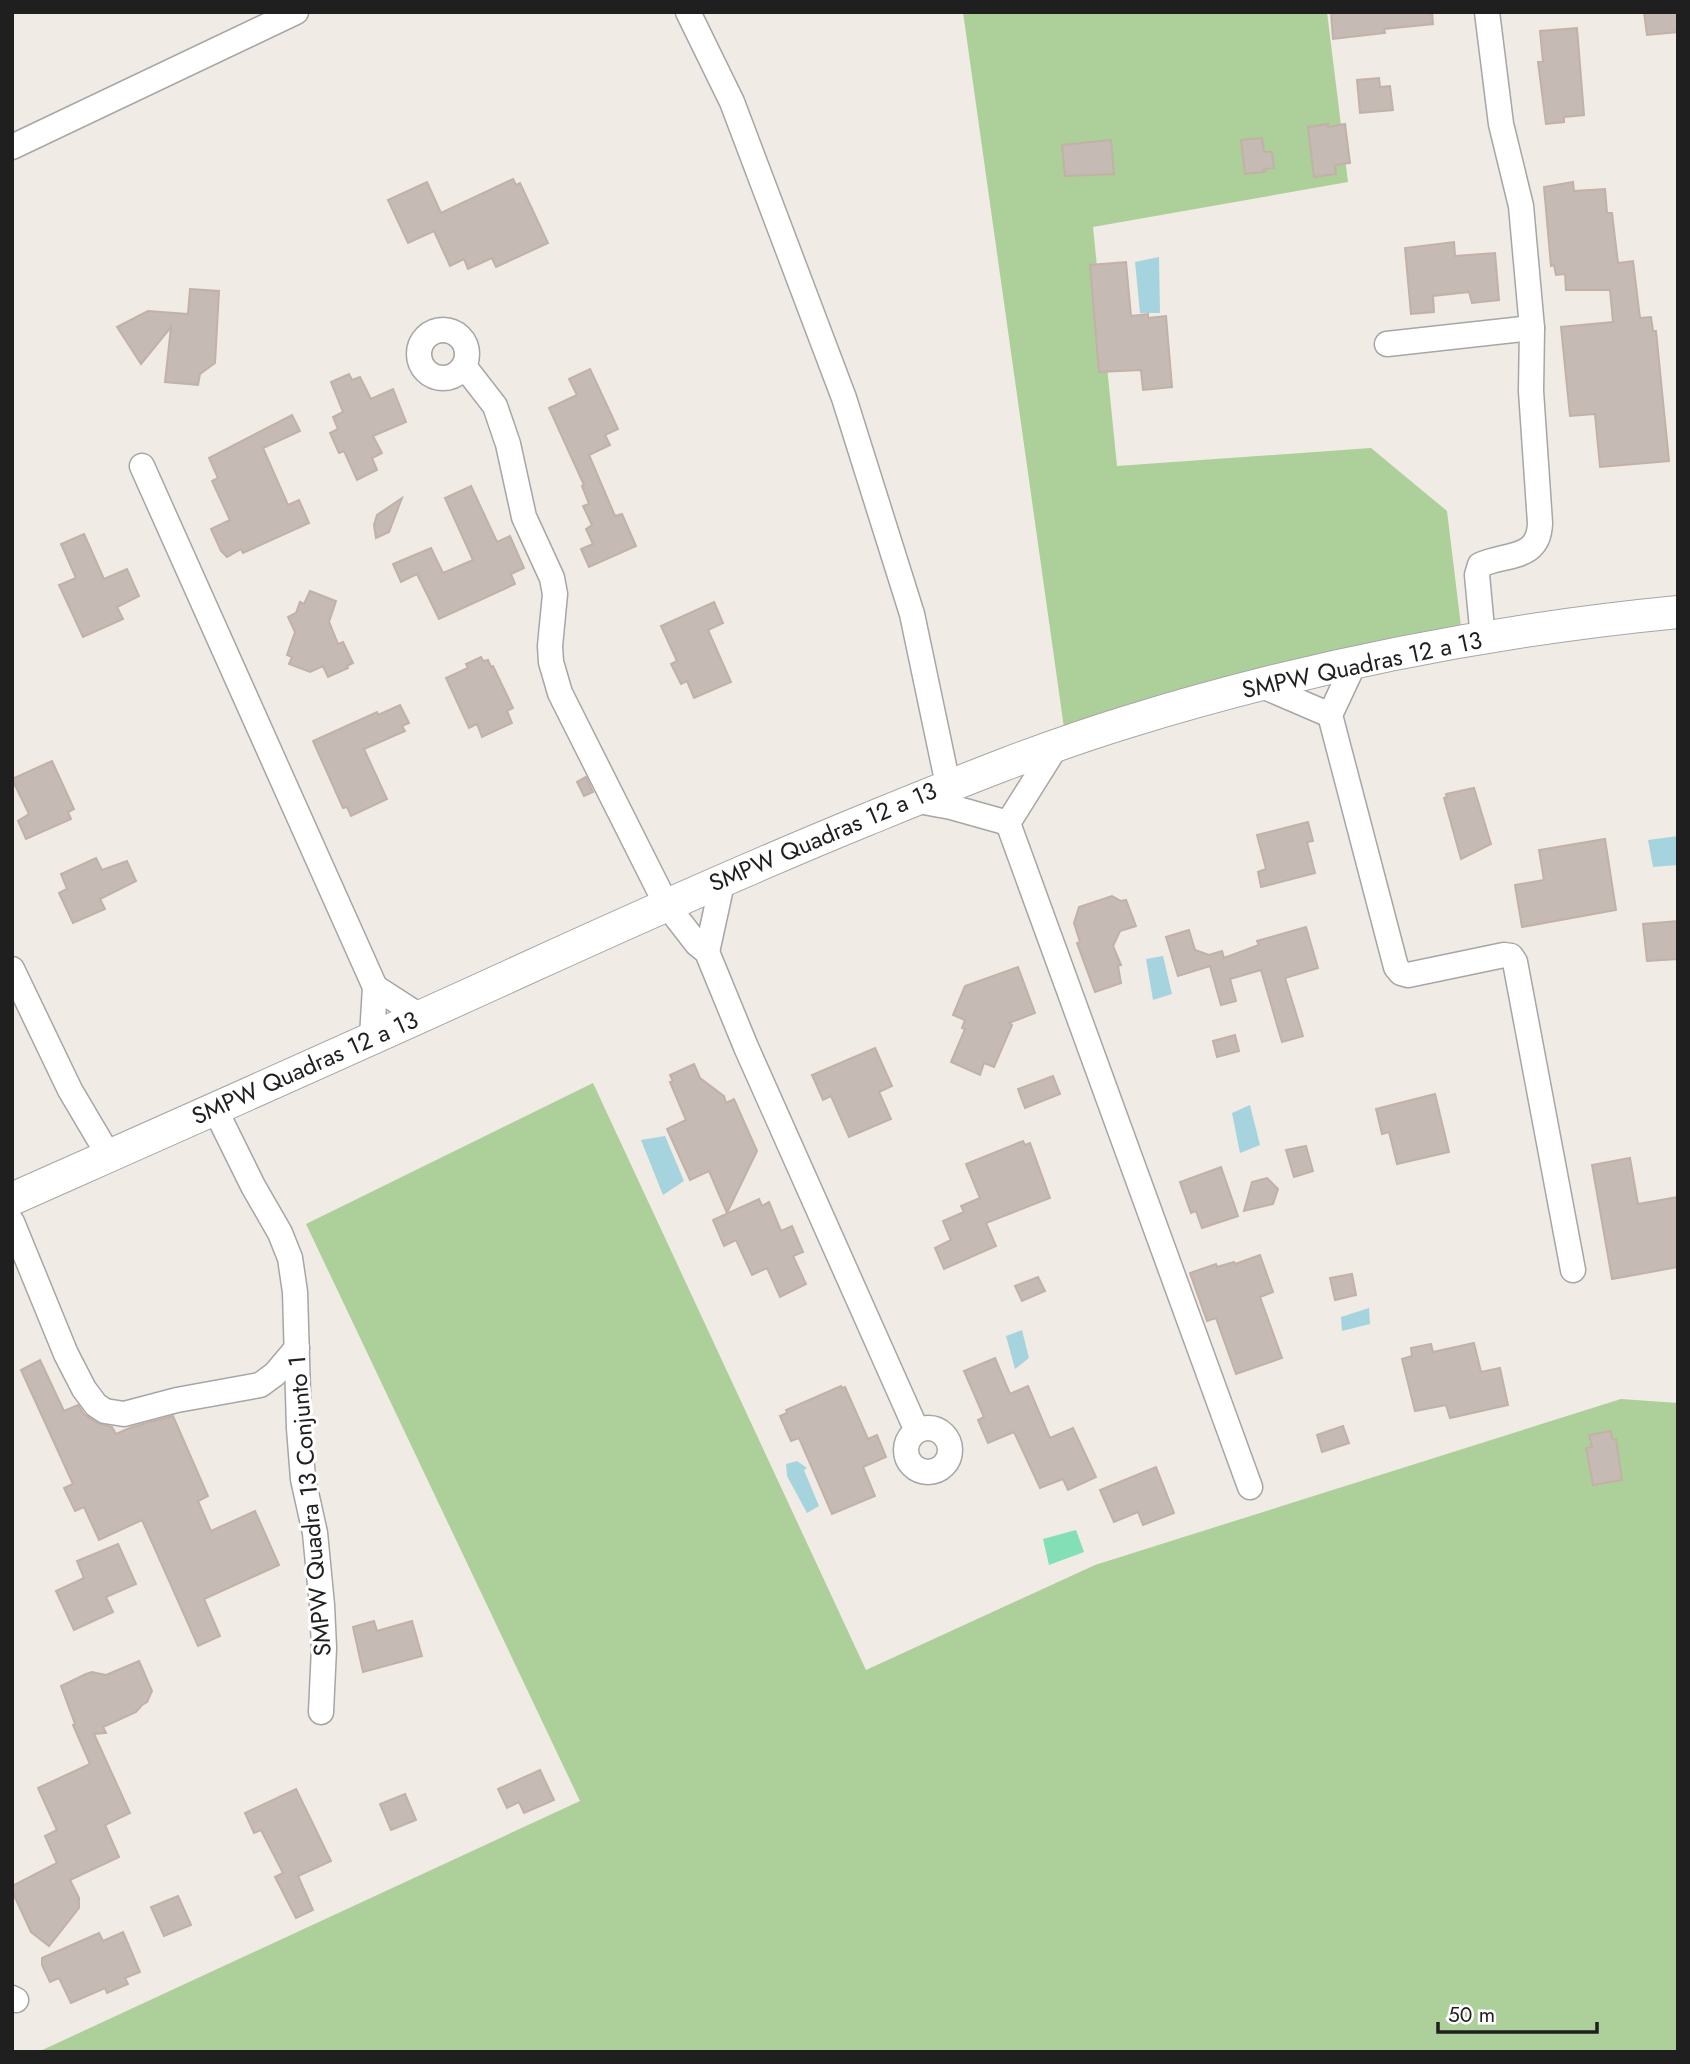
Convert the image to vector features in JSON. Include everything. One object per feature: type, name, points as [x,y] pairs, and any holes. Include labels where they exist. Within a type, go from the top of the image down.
[{"type":"street","points":[[12,148],[296,12]]},
{"type":"street","points":[[688,12],[732,102],[844,398],[912,614],[948,785]]},
{"type":"street","points":[[1483,639],[1477,575],[1480,565],[1525,552],[1533,546],[1540,532],[1531,391],[1532,328],[1521,206],[1501,124],[1487,12]]},
{"type":"street","points":[[1387,344],[1532,328]]},
{"type":"street","points":[[464,366],[495,406],[508,443],[524,517],[552,578],[555,594],[551,663],[560,694],[666,904],[697,944],[707,952],[746,1048],[917,1431]]},
{"type":"street","points":[[142,466],[375,987],[372,1037]]},
{"type":"street","name":"SMPW Quadras 12 a 13","points":[[12,1199],[723,879],[948,785],[1057,745],[1126,722],[1259,685],[1354,664],[1483,639],[1612,619],[1678,612]]},
{"type":"street","points":[[1354,664],[1330,715],[1396,967],[1401,973],[1408,975],[1504,955],[1511,956],[1515,962],[1573,1270]]},
{"type":"street","points":[[1259,685],[1330,715]]},
{"type":"street","points":[[1008,822],[1057,745]]},
{"type":"street","points":[[913,800],[1008,822]]},
{"type":"street","points":[[1008,822],[1250,1487]]},
{"type":"street","points":[[707,952],[723,879]]},
{"type":"street","points":[[12,969],[70,1090],[109,1156]]},
{"type":"street","points":[[375,987],[420,1016]]},
{"type":"street","name":"SMPW Quadra 13 Conjunto 1","points":[[215,1109],[286,1246],[295,1292],[303,1479],[317,1550],[322,1605],[324,1648],[321,1712]]},
{"type":"street","points":[[12,1222],[66,1354],[84,1389],[96,1405],[105,1411],[124,1414],[177,1400],[260,1385],[275,1374],[297,1348]]},
{"type":"green space","points":[[963,12],[1327,12],[1348,182],[1093,227],[1117,466],[1371,448],[1447,511],[1463,643],[1066,742]]},
{"type":"green space","points":[[593,1083],[866,1670],[1095,1565],[1621,1399],[1678,1403],[1678,2052],[38,2052],[580,1801],[306,1224]]},
{"type":"green space","points":[[1076,1530],[1084,1552],[1049,1565],[1043,1539]]},
{"type":"water","points":[[1159,257],[1160,313],[1140,313],[1135,262]]},
{"type":"water","points":[[1678,836],[1678,865],[1653,867],[1648,840]]},
{"type":"water","points":[[1163,956],[1172,994],[1153,1000],[1146,959]]},
{"type":"water","points":[[1250,1105],[1260,1145],[1240,1153],[1232,1113]]},
{"type":"water","points":[[665,1136],[684,1181],[663,1195],[641,1140]]},
{"type":"water","points":[[1369,1308],[1370,1324],[1342,1331],[1341,1317]]},
{"type":"water","points":[[1022,1330],[1029,1358],[1015,1369],[1006,1336]]},
{"type":"water","points":[[797,1461],[807,1468],[804,1470],[819,1506],[807,1513],[787,1476],[786,1464]]},
{"type":"building","points":[[1331,12],[1432,12],[1433,24],[1384,29],[1385,33],[1333,39]]},
{"type":"building","points":[[1644,12],[1678,12],[1678,32],[1647,35]]},
{"type":"building","points":[[1577,28],[1584,115],[1564,117],[1564,122],[1546,124],[1538,62],[1543,62],[1540,31]]},
{"type":"building","points":[[1379,78],[1380,87],[1390,86],[1393,110],[1360,113],[1357,80]]},
{"type":"building","points":[[1328,124],[1328,127],[1345,124],[1350,163],[1335,165],[1336,174],[1314,177],[1308,127]]},
{"type":"building","points":[[1262,138],[1264,152],[1272,152],[1274,168],[1245,174],[1241,140]]},
{"type":"building","points":[[1111,140],[1114,174],[1065,176],[1062,145]]},
{"type":"building","points":[[513,179],[516,185],[520,183],[548,243],[496,267],[492,258],[468,269],[464,259],[450,266],[434,231],[408,243],[388,200],[427,182],[441,213]]},
{"type":"building","points":[[1573,182],[1574,191],[1605,189],[1607,213],[1612,213],[1618,263],[1633,261],[1640,318],[1651,317],[1653,331],[1656,331],[1669,461],[1600,467],[1595,414],[1570,416],[1561,327],[1613,322],[1610,290],[1566,290],[1565,274],[1556,275],[1554,265],[1551,266],[1544,187]]},
{"type":"building","points":[[1454,242],[1455,256],[1495,253],[1499,300],[1472,303],[1469,292],[1433,296],[1434,312],[1411,314],[1405,248]]},
{"type":"building","points":[[1126,262],[1131,316],[1166,316],[1172,387],[1143,390],[1141,370],[1099,372],[1090,265]]},
{"type":"building","points":[[190,289],[219,291],[215,363],[200,374],[198,385],[165,382],[171,327],[141,364],[117,327],[148,311],[188,314]]},
{"type":"building","points":[[590,369],[618,429],[605,435],[610,445],[589,455],[615,516],[622,514],[636,546],[589,567],[581,549],[593,544],[586,529],[592,525],[583,506],[589,504],[582,486],[584,485],[549,408],[577,395],[569,379]]},
{"type":"building","points":[[349,374],[352,380],[360,377],[371,399],[393,389],[406,422],[373,436],[382,453],[372,458],[377,470],[357,480],[344,451],[339,453],[330,433],[338,429],[333,417],[343,412],[331,382]]},
{"type":"building","points":[[292,415],[300,431],[263,448],[288,505],[299,500],[309,523],[243,553],[241,549],[227,557],[221,551],[211,529],[230,520],[212,481],[218,478],[209,458]]},
{"type":"building","points":[[471,486],[497,542],[510,536],[524,568],[511,574],[515,584],[439,619],[417,574],[401,582],[393,564],[431,548],[443,573],[473,560],[445,498]]},
{"type":"building","points":[[402,498],[389,532],[376,538],[374,525],[377,515]]},
{"type":"building","points":[[84,534],[104,579],[127,569],[139,596],[117,607],[123,619],[83,637],[59,585],[76,578],[61,544]]},
{"type":"building","points":[[310,591],[336,601],[329,622],[338,644],[343,642],[353,663],[328,677],[323,666],[310,672],[289,664],[292,657],[287,655],[295,632],[288,617],[296,613],[300,602],[304,604]]},
{"type":"building","points":[[714,602],[723,623],[708,630],[731,682],[694,698],[687,681],[681,684],[671,664],[677,661],[661,626]]},
{"type":"building","points":[[481,657],[493,666],[513,708],[507,711],[512,723],[482,737],[477,724],[469,728],[446,678],[468,668],[466,664]]},
{"type":"building","points":[[400,705],[409,723],[402,726],[405,731],[364,749],[387,799],[351,816],[347,807],[343,808],[313,741],[377,712],[378,715]]},
{"type":"building","points":[[52,761],[74,809],[68,812],[71,819],[26,839],[18,821],[29,814],[12,779]]},
{"type":"building","points":[[586,777],[593,792],[584,796],[577,782]]},
{"type":"building","points":[[1474,788],[1491,844],[1461,859],[1444,798],[1447,797],[1446,794]]},
{"type":"building","points":[[1308,822],[1313,841],[1307,842],[1315,873],[1261,887],[1258,872],[1266,869],[1257,835]]},
{"type":"building","points":[[1605,839],[1616,910],[1522,927],[1515,885],[1544,880],[1539,850]]},
{"type":"building","points":[[96,858],[102,870],[127,861],[136,881],[100,899],[105,909],[73,923],[59,893],[67,889],[61,874]]},
{"type":"building","points":[[1112,896],[1121,901],[1126,900],[1136,926],[1120,931],[1113,946],[1121,965],[1118,966],[1121,983],[1095,992],[1077,943],[1080,942],[1074,923],[1079,907]]},
{"type":"building","points":[[1678,921],[1678,959],[1647,961],[1643,924]]},
{"type":"building","points":[[1306,927],[1318,968],[1285,978],[1303,1036],[1282,1042],[1261,970],[1230,979],[1236,1001],[1221,1005],[1210,966],[1178,976],[1166,937],[1189,930],[1195,950],[1209,955],[1222,951],[1224,958],[1259,945],[1257,941]]},
{"type":"building","points":[[1018,967],[1035,1013],[1009,1023],[1012,1025],[994,1067],[984,1063],[980,1075],[951,1062],[965,1029],[962,1028],[965,1020],[953,1015],[965,986]]},
{"type":"building","points":[[1235,1035],[1239,1051],[1217,1057],[1213,1041]]},
{"type":"building","points":[[875,1048],[892,1086],[879,1092],[891,1119],[849,1137],[831,1096],[823,1100],[812,1075]]},
{"type":"building","points":[[694,1064],[700,1078],[724,1096],[726,1103],[734,1099],[757,1151],[727,1213],[709,1171],[690,1180],[667,1129],[686,1120],[670,1082],[673,1081],[670,1075]]},
{"type":"building","points":[[1053,1076],[1060,1094],[1025,1108],[1018,1089]]},
{"type":"building","points":[[1435,1094],[1449,1152],[1397,1164],[1389,1132],[1382,1134],[1376,1109]]},
{"type":"building","points":[[1023,1141],[1025,1145],[1030,1143],[1050,1198],[986,1223],[996,1246],[944,1269],[935,1248],[951,1240],[943,1221],[964,1212],[961,1206],[980,1198],[966,1164]]},
{"type":"building","points":[[1306,1146],[1313,1171],[1294,1177],[1286,1150]]},
{"type":"building","points":[[1630,1158],[1638,1204],[1678,1197],[1678,1267],[1612,1279],[1592,1165]]},
{"type":"building","points":[[1221,1167],[1238,1216],[1202,1228],[1196,1211],[1191,1213],[1180,1182]]},
{"type":"building","points":[[1267,1178],[1278,1189],[1273,1204],[1244,1211],[1252,1182]]},
{"type":"building","points":[[759,1199],[762,1206],[769,1202],[781,1231],[792,1226],[803,1252],[793,1256],[806,1284],[780,1297],[767,1268],[752,1275],[736,1240],[724,1246],[713,1220]]},
{"type":"building","points":[[1260,1255],[1273,1292],[1260,1297],[1282,1358],[1236,1374],[1216,1318],[1207,1321],[1190,1273],[1216,1264],[1217,1267],[1234,1262],[1235,1264]]},
{"type":"building","points":[[1352,1274],[1356,1295],[1335,1300],[1330,1278]]},
{"type":"building","points":[[1038,1277],[1045,1291],[1022,1301],[1015,1286]]},
{"type":"building","points":[[1474,1343],[1481,1372],[1500,1368],[1508,1405],[1450,1418],[1446,1405],[1415,1411],[1402,1359],[1412,1356],[1411,1348],[1431,1344],[1433,1352]]},
{"type":"building","points":[[995,1358],[1010,1394],[1028,1386],[1050,1438],[1073,1428],[1096,1477],[1068,1490],[1063,1479],[1040,1488],[1014,1432],[988,1443],[978,1420],[984,1417],[964,1371]]},
{"type":"building","points":[[40,1360],[64,1411],[78,1405],[84,1414],[97,1423],[112,1427],[116,1434],[173,1416],[208,1496],[198,1501],[211,1531],[255,1511],[279,1565],[204,1599],[220,1636],[198,1646],[142,1520],[99,1540],[84,1507],[75,1511],[64,1488],[73,1484],[21,1370]]},
{"type":"building","points":[[841,1386],[845,1387],[868,1439],[877,1435],[886,1457],[863,1467],[875,1496],[832,1514],[799,1438],[791,1441],[780,1416],[787,1413],[786,1410]]},
{"type":"building","points":[[1343,1426],[1349,1443],[1322,1452],[1317,1435]]},
{"type":"building","points":[[1611,1431],[1612,1439],[1616,1439],[1622,1480],[1593,1485],[1586,1448],[1592,1447],[1589,1435]]},
{"type":"building","points":[[1156,1467],[1174,1513],[1143,1525],[1138,1512],[1114,1522],[1100,1490]]},
{"type":"building","points":[[118,1544],[136,1584],[106,1597],[113,1612],[74,1630],[56,1591],[84,1578],[77,1561]]},
{"type":"building","points":[[374,1621],[377,1631],[412,1621],[422,1656],[363,1672],[353,1627]]},
{"type":"building","points":[[139,1661],[152,1691],[147,1702],[136,1712],[103,1727],[106,1733],[94,1734],[130,1813],[105,1825],[119,1857],[70,1880],[79,1898],[79,1908],[49,1946],[31,1932],[12,1886],[57,1863],[45,1836],[57,1830],[38,1788],[90,1764],[73,1725],[75,1724],[61,1686],[92,1672],[106,1675]]},
{"type":"building","points":[[540,1770],[554,1800],[524,1813],[519,1802],[507,1808],[498,1789]]},
{"type":"building","points":[[296,1789],[331,1861],[298,1876],[313,1910],[296,1918],[275,1877],[283,1873],[261,1830],[254,1833],[245,1813]]},
{"type":"building","points":[[405,1794],[416,1820],[391,1830],[380,1804]]},
{"type":"building","points":[[178,1896],[191,1925],[164,1936],[151,1907]]},
{"type":"building","points":[[123,1932],[140,1972],[125,1978],[128,1984],[107,1993],[105,1988],[71,2003],[59,1978],[50,1982],[42,1965],[42,1958],[99,1933],[103,1941]]}]
